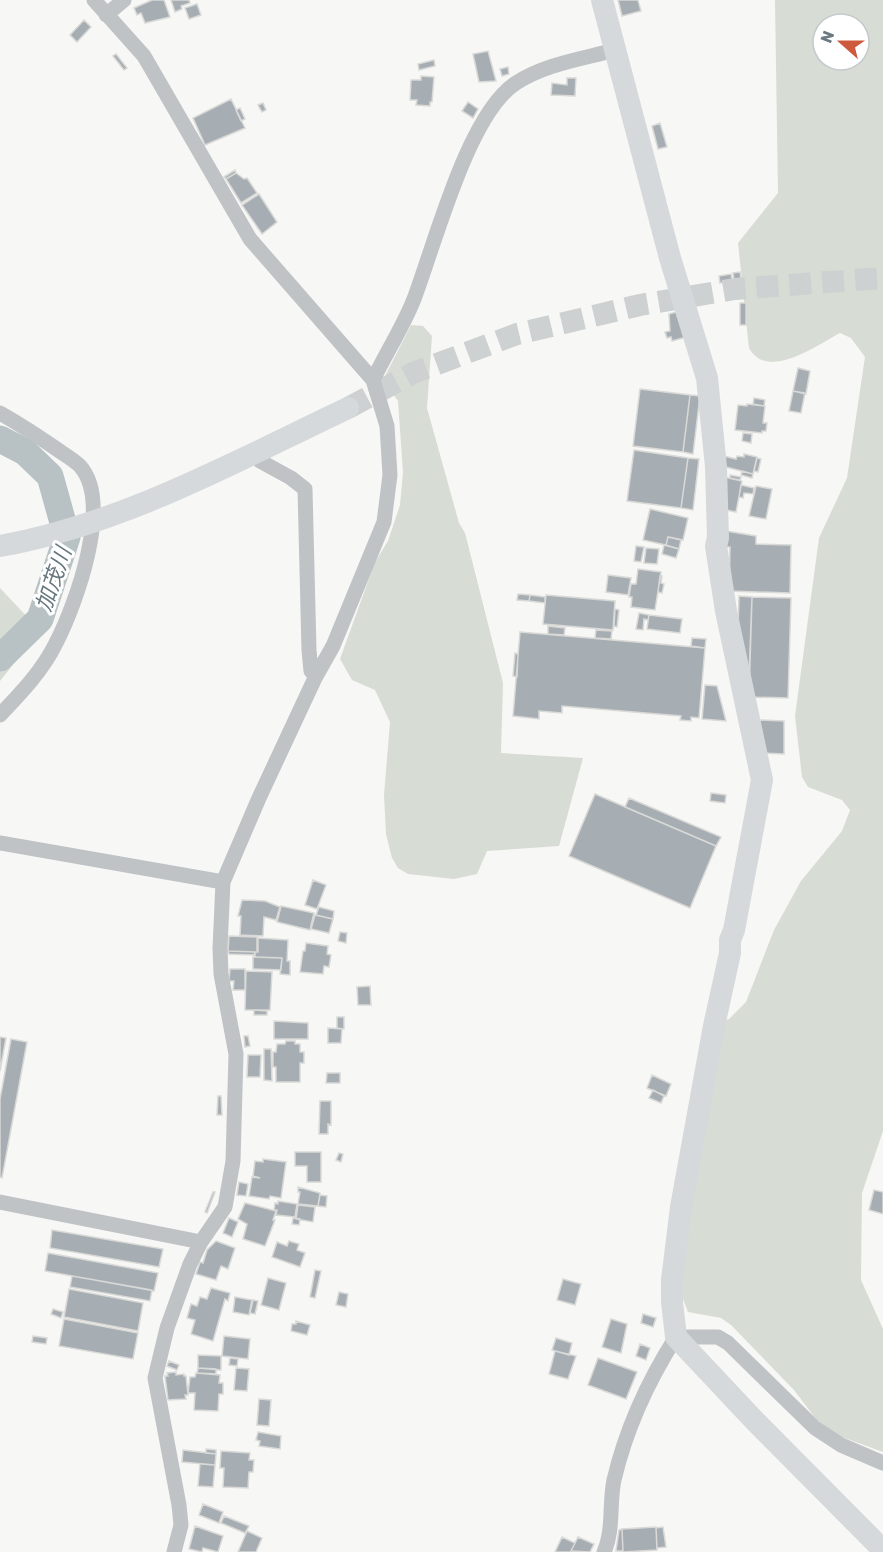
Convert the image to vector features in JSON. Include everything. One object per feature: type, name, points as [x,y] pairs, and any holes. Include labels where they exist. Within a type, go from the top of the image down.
[{"type":"street","points":[[94,0],[144,56],[250,239],[373,380],[387,426],[390,475],[384,522],[333,646],[316,676],[259,798],[223,882],[221,974],[236,1054],[233,1161],[225,1207],[201,1242],[190,1264],[167,1328],[154,1378],[179,1505],[181,1525],[174,1552]]},
{"type":"street","points":[[106,15],[124,0]]},
{"type":"street","points":[[602,0],[670,258],[707,378],[716,467],[718,538],[716,546],[726,611],[762,780],[681,1207],[672,1280],[676,1337],[753,1419],[883,1550]]},
{"type":"street","points":[[373,380],[413,301],[458,178],[484,118],[515,84],[545,69],[615,50]]},
{"type":"street","points":[[0,546],[27,542],[92,523],[184,485],[348,408]]},
{"type":"street","points":[[0,413],[36,434],[80,466],[92,489],[94,516],[80,584],[56,645],[28,686],[0,715]]},
{"type":"street","points":[[256,451],[260,461],[291,477],[305,489],[309,650],[311,671],[316,676]]},
{"type":"street","points":[[0,843],[223,882]]},
{"type":"street","points":[[0,1202],[201,1242]]},
{"type":"street","points":[[676,1337],[718,1337],[728,1343],[815,1428],[841,1445],[883,1463]]},
{"type":"street","points":[[603,1552],[610,1525],[614,1481],[634,1414],[660,1362],[676,1337]]},
{"type":"shaded area","points":[[775,0],[883,0],[883,1131],[862,1193],[861,1280],[883,1329],[883,1452],[834,1434],[816,1419],[794,1390],[731,1325],[721,1318],[688,1312],[683,1299],[679,1263],[719,1023],[729,1019],[746,1002],[774,930],[801,881],[842,831],[850,810],[842,800],[808,787],[802,777],[795,716],[819,538],[847,478],[865,357],[851,338],[840,333],[792,358],[767,361],[757,357],[749,348],[738,243],[778,193]]},
{"type":"shaded area","points":[[411,325],[423,326],[432,336],[427,408],[459,523],[465,533],[503,683],[501,753],[583,758],[559,846],[487,851],[477,874],[454,879],[408,874],[398,868],[392,858],[386,834],[384,795],[390,722],[375,690],[352,680],[340,659],[375,562],[388,541],[400,505],[403,472],[398,401],[383,380]]},
{"type":"shaded area","points":[[0,588],[32,622],[29,645],[0,681]]},
{"type":"building","points":[[152,0],[164,0],[170,17],[145,23],[141,13],[137,15],[134,8]]},
{"type":"building","points":[[171,0],[189,0],[190,3],[181,6],[182,9],[175,12]]},
{"type":"building","points":[[618,0],[638,0],[641,11],[622,16]]},
{"type":"building","points":[[197,4],[201,15],[189,19],[185,8]]},
{"type":"building","points":[[84,20],[91,27],[77,42],[70,35]]},
{"type":"building","points":[[488,51],[496,81],[479,82],[473,54]]},
{"type":"building","points":[[116,54],[127,68],[124,70],[113,56]]},
{"type":"building","points":[[434,60],[435,66],[419,70],[418,64]]},
{"type":"building","points":[[508,67],[509,74],[502,76],[500,69]]},
{"type":"building","points":[[421,76],[434,77],[430,106],[416,105],[417,100],[410,100],[411,80],[421,80]]},
{"type":"building","points":[[567,78],[576,78],[575,96],[551,95],[552,83],[567,85]]},
{"type":"building","points":[[231,99],[245,128],[205,145],[193,118]]},
{"type":"building","points":[[468,102],[478,109],[473,118],[462,111]]},
{"type":"building","points":[[263,103],[266,110],[262,112],[258,105]]},
{"type":"building","points":[[240,108],[245,119],[241,121],[236,110]]},
{"type":"building","points":[[660,123],[667,147],[658,149],[652,126]]},
{"type":"building","points":[[235,170],[236,173],[226,179],[224,177]]},
{"type":"building","points":[[236,173],[244,179],[247,178],[257,193],[241,203],[226,179]]},
{"type":"building","points":[[259,194],[277,222],[262,234],[242,205]]},
{"type":"building","points":[[740,272],[741,278],[734,280],[733,273]]},
{"type":"building","points":[[731,274],[732,280],[720,283],[719,276]]},
{"type":"building","points":[[744,280],[745,287],[735,288],[734,281]]},
{"type":"building","points":[[744,287],[745,295],[738,295],[738,288]]},
{"type":"building","points":[[740,303],[746,303],[746,325],[740,325]]},
{"type":"building","points":[[683,310],[690,336],[672,341],[671,337],[667,338],[665,332],[670,331],[669,314]]},
{"type":"building","points":[[798,368],[810,371],[806,394],[793,391]]},
{"type":"building","points":[[640,389],[690,395],[683,452],[633,446]]},
{"type":"building","points":[[793,391],[805,393],[801,413],[789,411]]},
{"type":"building","points":[[690,395],[700,396],[693,454],[683,452]]},
{"type":"building","points":[[754,398],[765,400],[764,406],[753,404]]},
{"type":"building","points":[[747,404],[765,406],[763,423],[767,423],[766,431],[762,433],[735,430],[738,405],[747,406]]},
{"type":"building","points":[[743,433],[752,434],[751,443],[742,441]]},
{"type":"building","points":[[634,450],[688,458],[681,508],[627,501]]},
{"type":"building","points":[[744,454],[757,457],[753,474],[722,466],[724,456],[736,459],[737,456],[744,457]]},
{"type":"building","points":[[688,458],[699,459],[693,510],[681,508]]},
{"type":"building","points":[[757,458],[761,459],[758,472],[754,471]]},
{"type":"building","points":[[742,471],[753,474],[752,478],[741,475]]},
{"type":"building","points":[[730,475],[741,477],[740,480],[730,478]]},
{"type":"building","points":[[724,477],[742,481],[736,512],[717,508]]},
{"type":"building","points":[[741,485],[754,488],[753,494],[744,493],[743,498],[739,497]]},
{"type":"building","points":[[756,486],[772,489],[766,519],[749,516]]},
{"type":"building","points":[[650,509],[688,518],[683,540],[668,537],[666,545],[643,540]]},
{"type":"building","points":[[720,530],[756,536],[756,544],[791,545],[790,593],[729,591],[730,547],[719,547]]},
{"type":"building","points":[[668,537],[681,540],[679,549],[666,545]]},
{"type":"building","points":[[664,545],[679,549],[676,558],[662,554]]},
{"type":"building","points":[[636,546],[644,547],[641,562],[634,561]]},
{"type":"building","points":[[646,548],[659,549],[657,564],[644,563]]},
{"type":"building","points":[[638,569],[661,572],[655,610],[631,607],[632,597],[629,597],[631,584],[636,584]]},
{"type":"building","points":[[608,575],[631,578],[628,595],[606,592]]},
{"type":"building","points":[[660,576],[662,576],[661,583],[664,584],[662,593],[658,592]]},
{"type":"building","points":[[518,594],[530,595],[529,601],[517,600]]},
{"type":"building","points":[[530,595],[545,597],[545,603],[529,601]]},
{"type":"building","points":[[546,595],[615,601],[613,630],[543,624]]},
{"type":"building","points":[[739,596],[752,597],[749,677],[737,658]]},
{"type":"building","points":[[752,597],[791,598],[788,698],[749,697]]},
{"type":"building","points":[[615,609],[619,610],[617,627],[614,626]]},
{"type":"building","points":[[639,613],[649,615],[648,620],[644,619],[643,630],[636,629]]},
{"type":"building","points":[[649,615],[682,619],[680,633],[647,629]]},
{"type":"building","points":[[548,626],[565,628],[564,635],[548,634]]},
{"type":"building","points":[[596,630],[612,631],[611,639],[595,638]]},
{"type":"building","points":[[520,632],[705,648],[699,718],[691,717],[691,721],[680,720],[681,716],[562,706],[562,713],[539,711],[539,719],[513,716]]},
{"type":"building","points":[[692,638],[706,639],[705,648],[691,646]]},
{"type":"building","points":[[515,653],[518,654],[517,677],[513,676]]},
{"type":"building","points":[[705,685],[717,686],[726,721],[702,719]]},
{"type":"building","points":[[760,720],[784,721],[784,754],[760,753]]},
{"type":"building","points":[[711,793],[726,795],[725,803],[710,801]]},
{"type":"building","points":[[595,794],[716,846],[690,908],[569,856]]},
{"type":"building","points":[[629,798],[721,837],[716,846],[625,807]]},
{"type":"building","points":[[313,880],[326,885],[317,909],[305,905]]},
{"type":"building","points":[[242,900],[265,901],[280,907],[276,920],[264,917],[263,936],[240,935],[241,916],[238,916]]},
{"type":"building","points":[[281,906],[314,913],[310,930],[277,922]]},
{"type":"building","points":[[319,907],[334,911],[333,919],[316,915]]},
{"type":"building","points":[[315,915],[333,919],[329,933],[311,929]]},
{"type":"building","points":[[340,932],[347,933],[346,943],[338,941]]},
{"type":"building","points":[[229,936],[257,937],[257,952],[228,951]]},
{"type":"building","points":[[258,938],[288,940],[287,961],[290,961],[290,975],[280,974],[282,958],[255,957],[255,952],[258,952]]},
{"type":"building","points":[[306,943],[328,946],[327,954],[331,955],[329,967],[324,966],[323,974],[300,972]]},
{"type":"building","points":[[228,951],[255,952],[254,955],[229,954]]},
{"type":"building","points":[[253,957],[282,958],[281,970],[253,969]]},
{"type":"building","points":[[230,969],[245,969],[245,990],[233,990],[234,981],[229,981]]},
{"type":"building","points":[[246,971],[272,972],[270,1010],[245,1010]]},
{"type":"building","points":[[370,986],[371,1005],[358,1005],[357,987]]},
{"type":"building","points":[[254,1010],[267,1011],[267,1015],[254,1015]]},
{"type":"building","points":[[337,1017],[344,1017],[344,1029],[337,1028]]},
{"type":"building","points":[[274,1021],[308,1023],[308,1039],[274,1039]]},
{"type":"building","points":[[328,1028],[342,1029],[341,1043],[328,1043]]},
{"type":"building","points":[[244,1036],[248,1036],[250,1046],[245,1047]]},
{"type":"building","points":[[0,1037],[6,1038],[0,1071]]},
{"type":"building","points":[[11,1039],[27,1042],[2,1178],[0,1177],[0,1099]]},
{"type":"building","points":[[286,1041],[295,1041],[295,1044],[300,1044],[300,1052],[304,1052],[304,1063],[300,1063],[300,1082],[276,1082],[273,1052],[276,1052],[277,1044],[285,1044]]},
{"type":"building","points":[[264,1049],[271,1049],[272,1081],[264,1080]]},
{"type":"building","points":[[248,1055],[261,1055],[260,1077],[247,1077]]},
{"type":"building","points":[[327,1073],[340,1073],[340,1083],[326,1083]]},
{"type":"building","points":[[652,1075],[671,1084],[666,1096],[647,1088]]},
{"type":"building","points":[[653,1090],[664,1096],[661,1103],[649,1098]]},
{"type":"building","points":[[218,1096],[221,1096],[222,1115],[217,1115]]},
{"type":"building","points":[[320,1101],[331,1101],[331,1125],[328,1124],[328,1134],[319,1134]]},
{"type":"building","points":[[295,1152],[321,1152],[321,1182],[307,1182],[307,1166],[295,1166]]},
{"type":"building","points":[[339,1153],[343,1154],[341,1162],[336,1160]]},
{"type":"building","points":[[263,1159],[286,1162],[281,1198],[249,1196],[252,1177],[260,1178],[253,1176],[255,1161],[263,1162]]},
{"type":"building","points":[[239,1182],[248,1184],[246,1196],[237,1195]]},
{"type":"building","points":[[298,1187],[320,1193],[318,1206],[298,1204],[300,1192],[298,1192]]},
{"type":"building","points":[[874,1190],[883,1192],[883,1214],[869,1210]]},
{"type":"building","points":[[215,1192],[207,1213],[205,1212]]},
{"type":"building","points":[[320,1195],[327,1196],[326,1207],[318,1206]]},
{"type":"building","points":[[278,1201],[297,1204],[295,1217],[276,1215],[275,1203],[278,1204]]},
{"type":"building","points":[[245,1203],[276,1211],[265,1246],[243,1239],[247,1224],[238,1219]]},
{"type":"building","points":[[298,1205],[315,1207],[313,1222],[296,1219]]},
{"type":"building","points":[[229,1218],[238,1222],[232,1237],[223,1233]]},
{"type":"building","points":[[293,1218],[300,1219],[299,1225],[292,1224]]},
{"type":"building","points":[[52,1230],[163,1249],[159,1267],[50,1248]]},
{"type":"building","points":[[216,1241],[235,1248],[228,1269],[221,1266],[216,1280],[196,1274],[207,1250]]},
{"type":"building","points":[[289,1241],[299,1244],[297,1250],[305,1253],[300,1267],[272,1257],[277,1242],[287,1246]]},
{"type":"building","points":[[48,1253],[158,1273],[154,1291],[45,1271]]},
{"type":"building","points":[[315,1270],[321,1271],[315,1298],[310,1297]]},
{"type":"building","points":[[72,1276],[152,1290],[150,1301],[70,1287]]},
{"type":"building","points":[[268,1278],[286,1283],[279,1310],[261,1305]]},
{"type":"building","points":[[563,1279],[581,1284],[575,1305],[557,1300]]},
{"type":"building","points":[[211,1288],[230,1293],[228,1301],[225,1299],[213,1341],[191,1334],[195,1320],[187,1318],[191,1304],[197,1306],[200,1297],[207,1299]]},
{"type":"building","points":[[69,1289],[143,1303],[138,1331],[64,1317]]},
{"type":"building","points":[[339,1292],[348,1294],[346,1307],[336,1305]]},
{"type":"building","points":[[235,1297],[252,1300],[249,1315],[233,1312]]},
{"type":"building","points":[[253,1300],[258,1301],[255,1314],[250,1313]]},
{"type":"building","points":[[53,1309],[63,1312],[61,1318],[51,1314]]},
{"type":"building","points":[[643,1314],[656,1318],[653,1327],[641,1323]]},
{"type":"building","points":[[64,1319],[138,1333],[133,1359],[59,1346]]},
{"type":"building","points":[[611,1319],[627,1324],[621,1353],[602,1347]]},
{"type":"building","points":[[296,1321],[310,1325],[307,1335],[291,1331],[292,1324],[296,1324]]},
{"type":"building","points":[[33,1336],[47,1338],[46,1344],[32,1342]]},
{"type":"building","points":[[224,1336],[250,1339],[248,1359],[222,1356]]},
{"type":"building","points":[[556,1338],[572,1343],[569,1355],[552,1350]]},
{"type":"building","points":[[640,1344],[650,1348],[646,1360],[636,1356]]},
{"type":"building","points":[[555,1351],[576,1356],[568,1379],[549,1374]]},
{"type":"building","points":[[198,1355],[221,1356],[221,1370],[198,1368]]},
{"type":"building","points":[[230,1358],[238,1359],[237,1366],[229,1365]]},
{"type":"building","points":[[598,1358],[637,1372],[626,1399],[588,1385]]},
{"type":"building","points":[[169,1361],[179,1365],[177,1370],[167,1366]]},
{"type":"building","points":[[198,1368],[216,1369],[216,1374],[197,1373]]},
{"type":"building","points":[[236,1368],[249,1369],[247,1391],[234,1390]]},
{"type":"building","points":[[176,1372],[176,1375],[186,1376],[188,1395],[185,1395],[186,1399],[168,1400],[165,1376],[168,1376],[167,1373]]},
{"type":"building","points":[[196,1373],[220,1375],[219,1383],[223,1383],[223,1394],[219,1394],[218,1411],[194,1410],[195,1393],[188,1393],[190,1377],[195,1377]]},
{"type":"building","points":[[259,1399],[271,1400],[269,1426],[257,1425]]},
{"type":"building","points":[[258,1432],[281,1436],[280,1449],[259,1446],[260,1441],[256,1440]]},
{"type":"building","points":[[206,1449],[216,1450],[216,1454],[206,1453]]},
{"type":"building","points":[[183,1450],[216,1454],[215,1465],[182,1462]]},
{"type":"building","points":[[221,1451],[250,1453],[249,1460],[254,1460],[253,1472],[249,1472],[248,1488],[223,1487],[224,1468],[220,1468]]},
{"type":"building","points":[[200,1464],[215,1465],[213,1487],[198,1486]]},
{"type":"building","points":[[203,1504],[223,1512],[219,1523],[199,1515]]},
{"type":"building","points":[[224,1516],[249,1526],[245,1533],[221,1523]]},
{"type":"building","points":[[195,1526],[223,1536],[218,1552],[203,1548],[202,1552],[189,1549]]},
{"type":"building","points":[[656,1527],[657,1550],[623,1552],[622,1529]]},
{"type":"building","points":[[663,1527],[666,1547],[657,1548],[656,1528]]},
{"type":"building","points":[[622,1529],[623,1551],[616,1551],[619,1530]]},
{"type":"building","points":[[247,1531],[262,1538],[256,1552],[238,1552]]},
{"type":"building","points":[[562,1537],[575,1543],[571,1551],[574,1552],[555,1552]]},
{"type":"building","points":[[578,1537],[594,1544],[590,1552],[571,1551]]},
{"type":"waterway","name":"加茂川","points":[[0,439],[25,452],[50,476],[67,537],[40,619],[0,658]]},
{"type":"tunnel","points":[[348,408],[413,373],[517,334],[640,305],[735,289],[883,278]]}]
